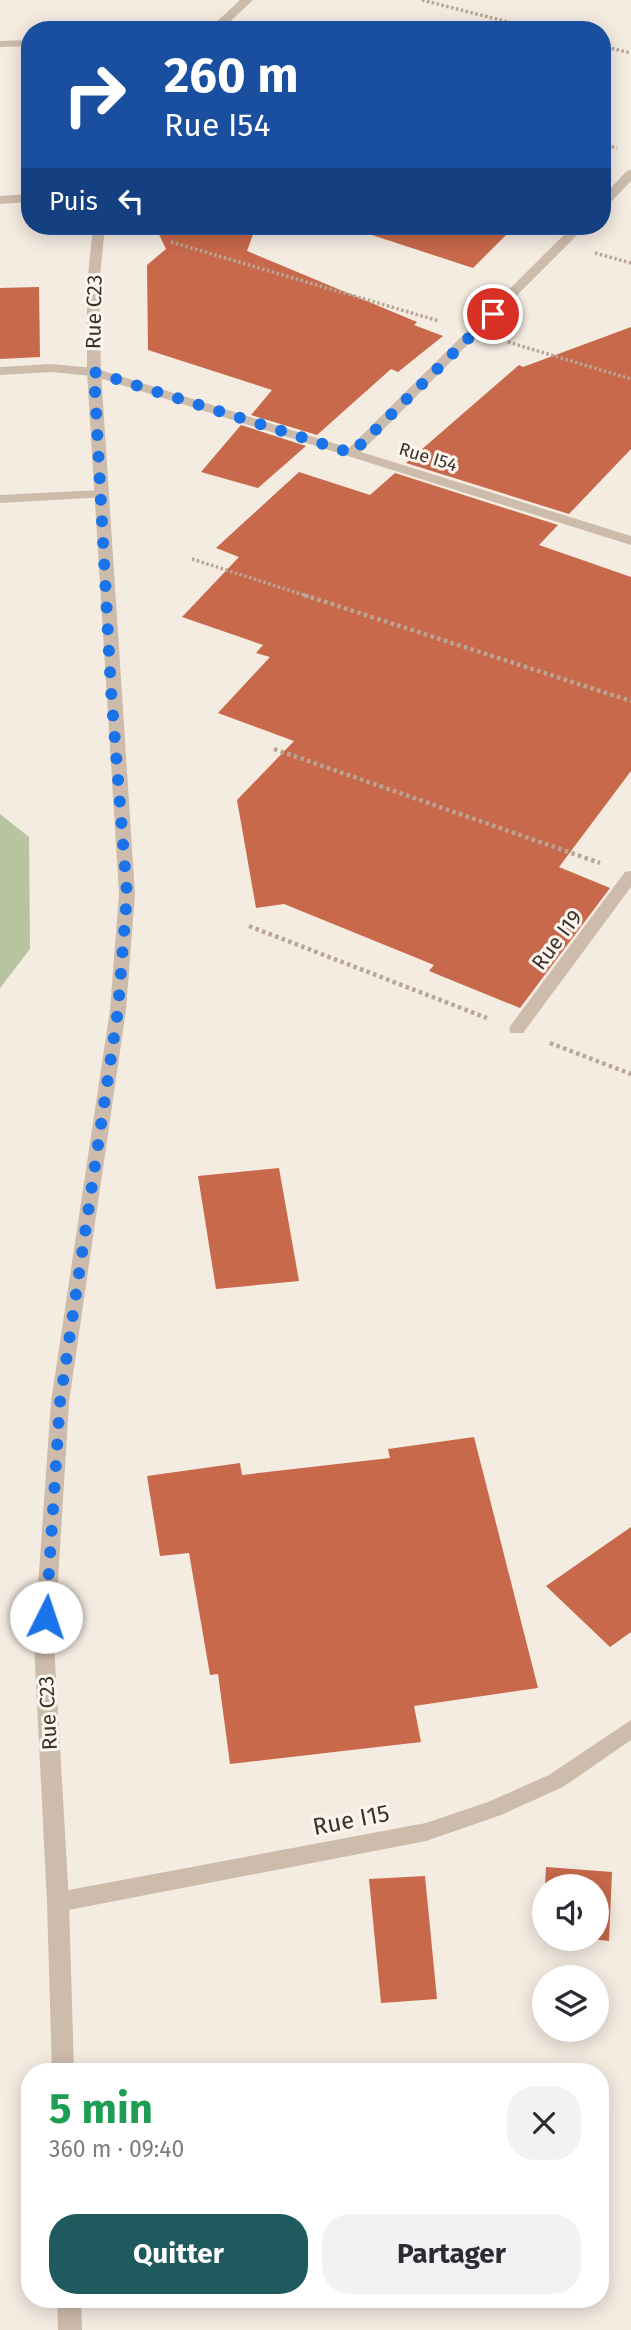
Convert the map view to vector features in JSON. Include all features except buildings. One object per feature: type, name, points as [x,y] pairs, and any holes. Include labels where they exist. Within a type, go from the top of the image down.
[{"type":"street","points":[[224,21],[247,0]]},
{"type":"street","points":[[0,44],[21,43]]},
{"type":"street","points":[[611,195],[631,174]]},
{"type":"street","points":[[0,200],[21,199]]},
{"type":"street","name":"Rue C23","points":[[63,2063],[58,1902],[44,1644],[60,1402],[118,1010],[127,894],[94,372],[93,286],[98,235]]},
{"type":"street","points":[[352,453],[571,235]]},
{"type":"street","name":"Rue I54","points":[[0,370],[51,368],[94,372],[631,541]]},
{"type":"street","points":[[0,499],[101,494]]},
{"type":"street","name":"Rue I19","points":[[517,1029],[631,876]]},
{"type":"street","name":"Rue I15","points":[[58,1902],[426,1832],[494,1808],[556,1781],[631,1729]]},
{"type":"street","points":[[69,2308],[70,2330]]},
{"type":"path","points":[[422,0],[504,21]]},
{"type":"path","points":[[611,48],[631,53]]},
{"type":"path","points":[[171,242],[631,379]]},
{"type":"path","points":[[192,559],[631,701]]},
{"type":"path","points":[[274,749],[606,864]]},
{"type":"path","points":[[249,926],[631,1074]]},
{"type":"green space","points":[[0,814],[29,837],[30,949],[0,988]]},
{"type":"route","points":[[46,1617],[60,1402],[118,1010],[127,894],[111,690],[94,372],[352,453],[493,314]]}]
